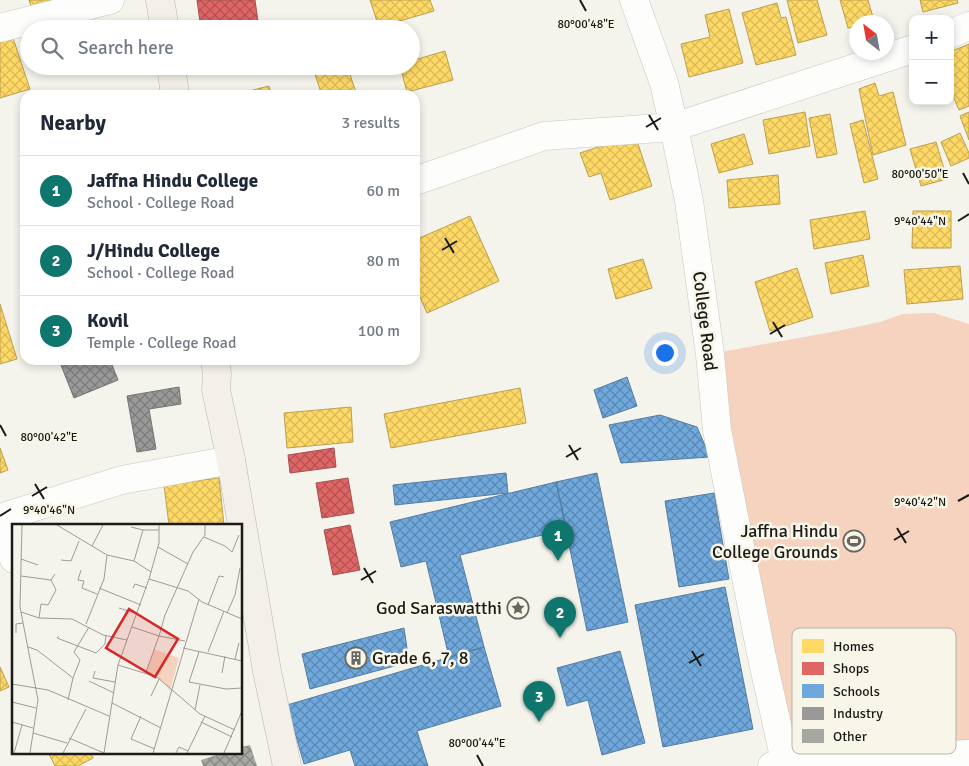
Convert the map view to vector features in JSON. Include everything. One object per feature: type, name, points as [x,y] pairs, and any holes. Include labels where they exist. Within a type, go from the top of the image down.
[{"type":"main road","points":[[160,0],[163,20]]},
{"type":"main road","points":[[173,75],[175,90]]},
{"type":"main road","points":[[216,365],[218,374],[216,390],[231,460],[242,524]]},
{"type":"main road","points":[[242,526],[257,616],[287,766]]},
{"type":"street","points":[[31,20],[110,0]]},
{"type":"street","name":"College Road","points":[[634,0],[664,83],[689,201],[710,354],[717,430],[759,643],[779,764]]},
{"type":"street","points":[[0,28],[20,23]]},
{"type":"street","points":[[954,32],[969,26]]},
{"type":"street","points":[[420,179],[544,136],[674,127],[909,50]]},
{"type":"street","points":[[0,520],[9,515],[122,480],[231,460]]},
{"type":"street","points":[[0,530],[12,555]]},
{"type":"street","points":[[779,764],[969,754]]},
{"type":"shaded area","name":"Jaffna Hindu College Grounds","points":[[934,313],[969,324],[969,754],[785,761],[710,354],[832,332],[880,322],[903,314]]},
{"type":"building: Homes","points":[[29,0],[56,0],[31,6]]},
{"type":"building: Homes","points":[[370,0],[430,0],[434,11],[403,20],[377,20]]},
{"type":"building: Homes","points":[[787,0],[817,0],[827,35],[798,43]]},
{"type":"building: Homes","points":[[840,0],[868,0],[872,15],[849,15],[848,28]]},
{"type":"building: Homes","points":[[920,0],[957,0],[958,3],[923,12]]},
{"type":"building: Homes","points":[[777,3],[781,18],[786,17],[796,55],[756,65],[742,13]]},
{"type":"building: Homes","points":[[729,9],[743,63],[689,77],[681,44],[710,37],[705,15]]},
{"type":"building: Homes","points":[[13,38],[20,59],[20,75],[25,75],[30,89],[20,90],[20,92],[0,98],[0,42]]},
{"type":"building: Homes","points":[[969,44],[969,106],[959,110],[954,98],[954,50]]},
{"type":"building: Homes","points":[[445,51],[453,80],[415,90],[406,90],[402,75],[420,75],[420,58]]},
{"type":"building: Homes","points":[[315,75],[350,75],[355,90],[320,90]]},
{"type":"building: Homes","points":[[875,83],[879,96],[893,92],[906,145],[873,155],[859,89]]},
{"type":"building: Homes","points":[[269,86],[270,90],[254,90]]},
{"type":"building: Homes","points":[[805,112],[810,146],[769,154],[763,120]]},
{"type":"building: Homes","points":[[969,112],[969,140],[960,116]]},
{"type":"building: Homes","points":[[830,114],[837,154],[817,158],[809,118]]},
{"type":"building: Homes","points":[[863,120],[878,179],[864,183],[850,124]]},
{"type":"building: Homes","points":[[960,133],[969,153],[969,158],[951,166],[941,142]]},
{"type":"building: Homes","points":[[744,134],[753,164],[719,173],[711,144]]},
{"type":"building: Homes","points":[[635,135],[652,186],[610,200],[601,173],[589,177],[580,153]]},
{"type":"building: Homes","points":[[936,142],[947,179],[921,186],[910,149]]},
{"type":"building: Homes","points":[[778,175],[780,204],[729,208],[727,180]]},
{"type":"building: Homes","points":[[865,211],[870,239],[814,249],[810,220]]},
{"type":"building: Homes","points":[[913,211],[951,211],[951,248],[912,248]]},
{"type":"building: Homes","points":[[470,216],[499,281],[427,313],[420,297],[420,238]]},
{"type":"building: Homes","points":[[863,255],[869,286],[831,294],[825,263]]},
{"type":"building: Homes","points":[[643,259],[652,288],[616,299],[608,269]]},
{"type":"building: Homes","points":[[960,266],[963,299],[907,304],[904,270]]},
{"type":"building: Homes","points":[[797,268],[813,317],[770,331],[755,282]]},
{"type":"building: Homes","points":[[0,304],[17,359],[0,364]]},
{"type":"building: Homes","points":[[520,388],[526,423],[391,448],[384,414]]},
{"type":"building: Homes","points":[[351,407],[353,442],[287,448],[284,413]]},
{"type":"building: Homes","points":[[0,448],[8,470],[0,473]]},
{"type":"building: Homes","points":[[219,478],[224,524],[169,524],[164,485]]},
{"type":"building: Homes","points":[[0,667],[9,687],[0,691]]},
{"type":"building: Homes","points":[[49,754],[91,754],[93,758],[78,766],[55,766]]},
{"type":"building: Shops","points":[[197,0],[255,0],[258,20],[200,20]]},
{"type":"building: Shops","points":[[334,448],[336,467],[290,473],[288,455]]},
{"type":"building: Shops","points":[[348,478],[354,513],[322,518],[316,483]]},
{"type":"building: Shops","points":[[350,525],[360,570],[333,575],[324,530]]},
{"type":"building: Schools","points":[[627,377],[637,406],[603,418],[594,390]]},
{"type":"building: Schools","points":[[660,415],[697,427],[710,457],[621,463],[609,425]]},
{"type":"building: Schools","points":[[506,473],[508,493],[395,505],[393,485]]},
{"type":"building: Schools","points":[[597,473],[628,622],[587,631],[556,482]]},
{"type":"building: Schools","points":[[556,482],[567,529],[460,555],[484,647],[449,657],[426,561],[401,567],[390,522]]},
{"type":"building: Schools","points":[[714,493],[729,579],[679,587],[665,501]]},
{"type":"building: Schools","points":[[725,587],[753,729],[663,747],[635,605]]},
{"type":"building: Schools","name":"Grade 6, 7, 8","points":[[404,628],[409,662],[310,689],[302,654]]},
{"type":"building: Schools","points":[[484,647],[501,706],[417,731],[428,766],[355,766],[350,750],[304,764],[287,705]]},
{"type":"building: Schools","points":[[620,651],[645,743],[602,755],[588,700],[567,706],[557,668]]},
{"type":"building: Industry","points":[[61,365],[112,365],[118,380],[74,398]]},
{"type":"building: Industry","points":[[179,387],[181,404],[149,409],[156,449],[137,452],[127,396]]},
{"type":"building: Other","points":[[250,745],[257,766],[203,766],[201,760],[220,754],[242,754],[242,747]]},
{"type":"place","name":"Jaffna Hindu College Grounds","points":[[854,541]]},
{"type":"place","name":"Jaffna Hindu College","points":[[558,561]]},
{"type":"place","name":"God Saraswatthi","points":[[518,608]]},
{"type":"place","name":"J/Hindu College","points":[[560,638]]},
{"type":"place","name":"Grade 6, 7, 8","points":[[356,658]]},
{"type":"place","name":"Kovil","points":[[539,722]]}]
